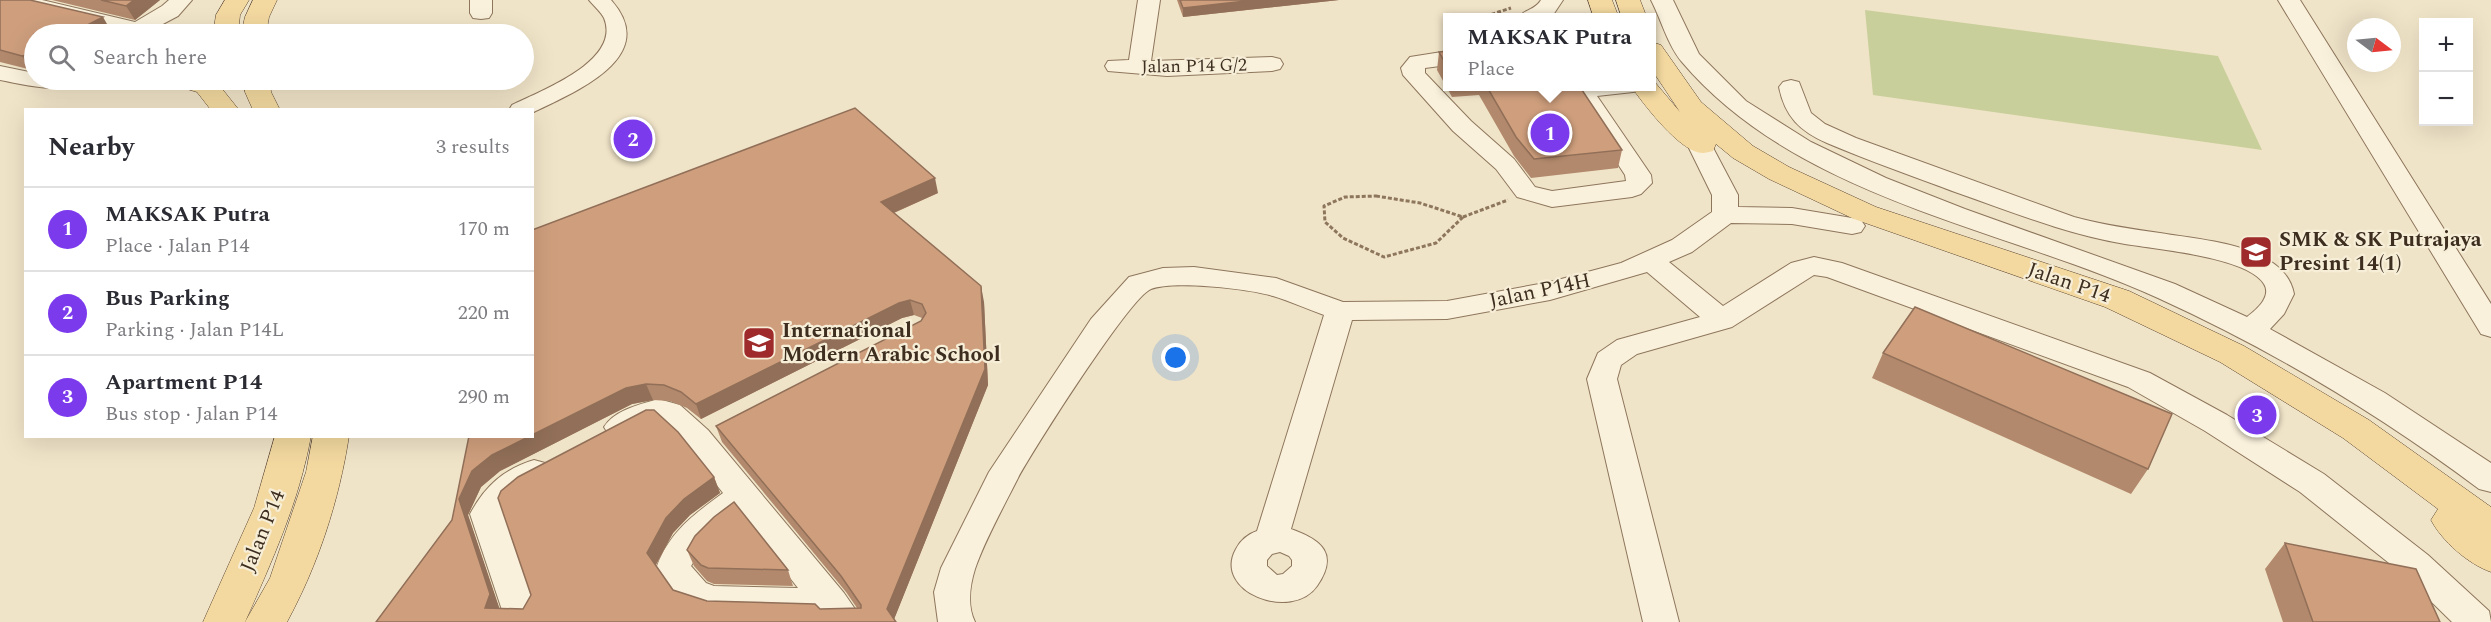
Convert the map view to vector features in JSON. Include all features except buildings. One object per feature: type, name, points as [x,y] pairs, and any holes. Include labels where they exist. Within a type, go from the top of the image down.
[{"type":"main road","points":[[227,24],[228,15],[237,0]]},
{"type":"main road","points":[[256,24],[265,0]]},
{"type":"main road","name":"Jalan P14","points":[[1656,56],[1691,108],[1743,152],[1779,173],[1865,213],[2117,299],[2232,354],[2356,429],[2491,528]]},
{"type":"main road","points":[[210,90],[226,108]]},
{"type":"main road","points":[[227,90],[228,108]]},
{"type":"main road","points":[[258,90],[266,108]]},
{"type":"main road","name":"Jalan P14","points":[[1647,91],[1668,116],[1698,142],[1762,183],[1852,226],[2004,278],[2111,319],[2221,371],[2337,440],[2453,522],[2491,556]]},
{"type":"main road","name":"Jalan P14","points":[[224,622],[260,543],[288,466],[293,438]]},
{"type":"main road","name":"Jalan P14","points":[[266,622],[289,581],[325,472],[332,438]]},
{"type":"street","points":[[148,24],[170,11],[181,0]]},
{"type":"street","points":[[524,108],[576,82],[607,58],[618,35],[614,16],[600,0]]},
{"type":"street","points":[[1139,67],[1149,0]]},
{"type":"street","points":[[1520,12],[1544,13],[1552,0]]},
{"type":"street","points":[[1662,0],[1674,34],[1702,73],[1734,104],[1768,127],[1869,181],[1917,201],[2163,289],[2250,331],[2388,411],[2491,480]]},
{"type":"street","points":[[2289,0],[2491,327]]},
{"type":"street","points":[[22,1],[65,5],[114,24]]},
{"type":"street","points":[[1656,40],[1689,56]]},
{"type":"street","points":[[1443,59],[1418,62],[1412,68],[1414,75],[1462,126],[1505,164],[1526,192],[1552,199],[1632,189],[1639,183],[1638,175],[1581,91]]},
{"type":"street","name":"Jalan P14 G/2","points":[[1116,66],[1167,69],[1272,64]]},
{"type":"street","points":[[0,73],[24,77]]},
{"type":"street","points":[[1791,87],[1793,105],[1798,114],[1815,129],[2036,214],[2095,231],[2225,252],[2254,263],[2275,279],[2279,292],[2277,303],[2250,331]]},
{"type":"street","points":[[1698,142],[1725,195],[1725,215],[1792,216],[1852,226]]},
{"type":"street","name":"Jalan P14H","points":[[1340,311],[1447,310],[1550,291],[1631,269],[1650,261],[1682,246],[1725,215]]},
{"type":"street","points":[[2070,254],[2117,299]]},
{"type":"street","points":[[1650,261],[1722,320]]},
{"type":"street","points":[[1661,622],[1602,379],[1608,360],[1627,347],[1722,320],[1801,269],[1814,266],[1832,269],[2139,380],[2216,423],[2312,483],[2416,565],[2476,622]]},
{"type":"street","points":[[957,622],[954,618],[952,592],[958,568],[1005,472],[1101,327],[1139,283],[1163,277],[1194,276],[1276,287],[1340,311],[1271,540]]},
{"type":"street","points":[[594,441],[644,414],[659,410],[671,412],[707,433],[743,495],[839,613]]},
{"type":"street","points":[[514,622],[520,610],[487,513],[495,497],[513,482],[564,456]]},
{"type":"street","points":[[743,495],[691,536],[677,552],[674,569],[693,594],[714,600],[839,613]]},
{"type":"path","points":[[1463,217],[1417,200],[1366,196],[1344,197],[1324,206],[1325,222],[1343,238],[1384,257],[1436,243],[1463,217],[1526,192]]},
{"type":"green space","points":[[1865,10],[2218,56],[2262,150],[1873,95]]},
{"type":"place","name":"MAKSAK Putra","points":[[1550,133]]},
{"type":"place","name":"Bus Parking","points":[[633,139]]},
{"type":"place","name":"SMK & SK Putrajaya Presint 14(1)","points":[[2256,252]]},
{"type":"place","name":"International Modern Arabic School","points":[[759,343]]},
{"type":"place","name":"Apartment P14","points":[[2257,415]]}]
